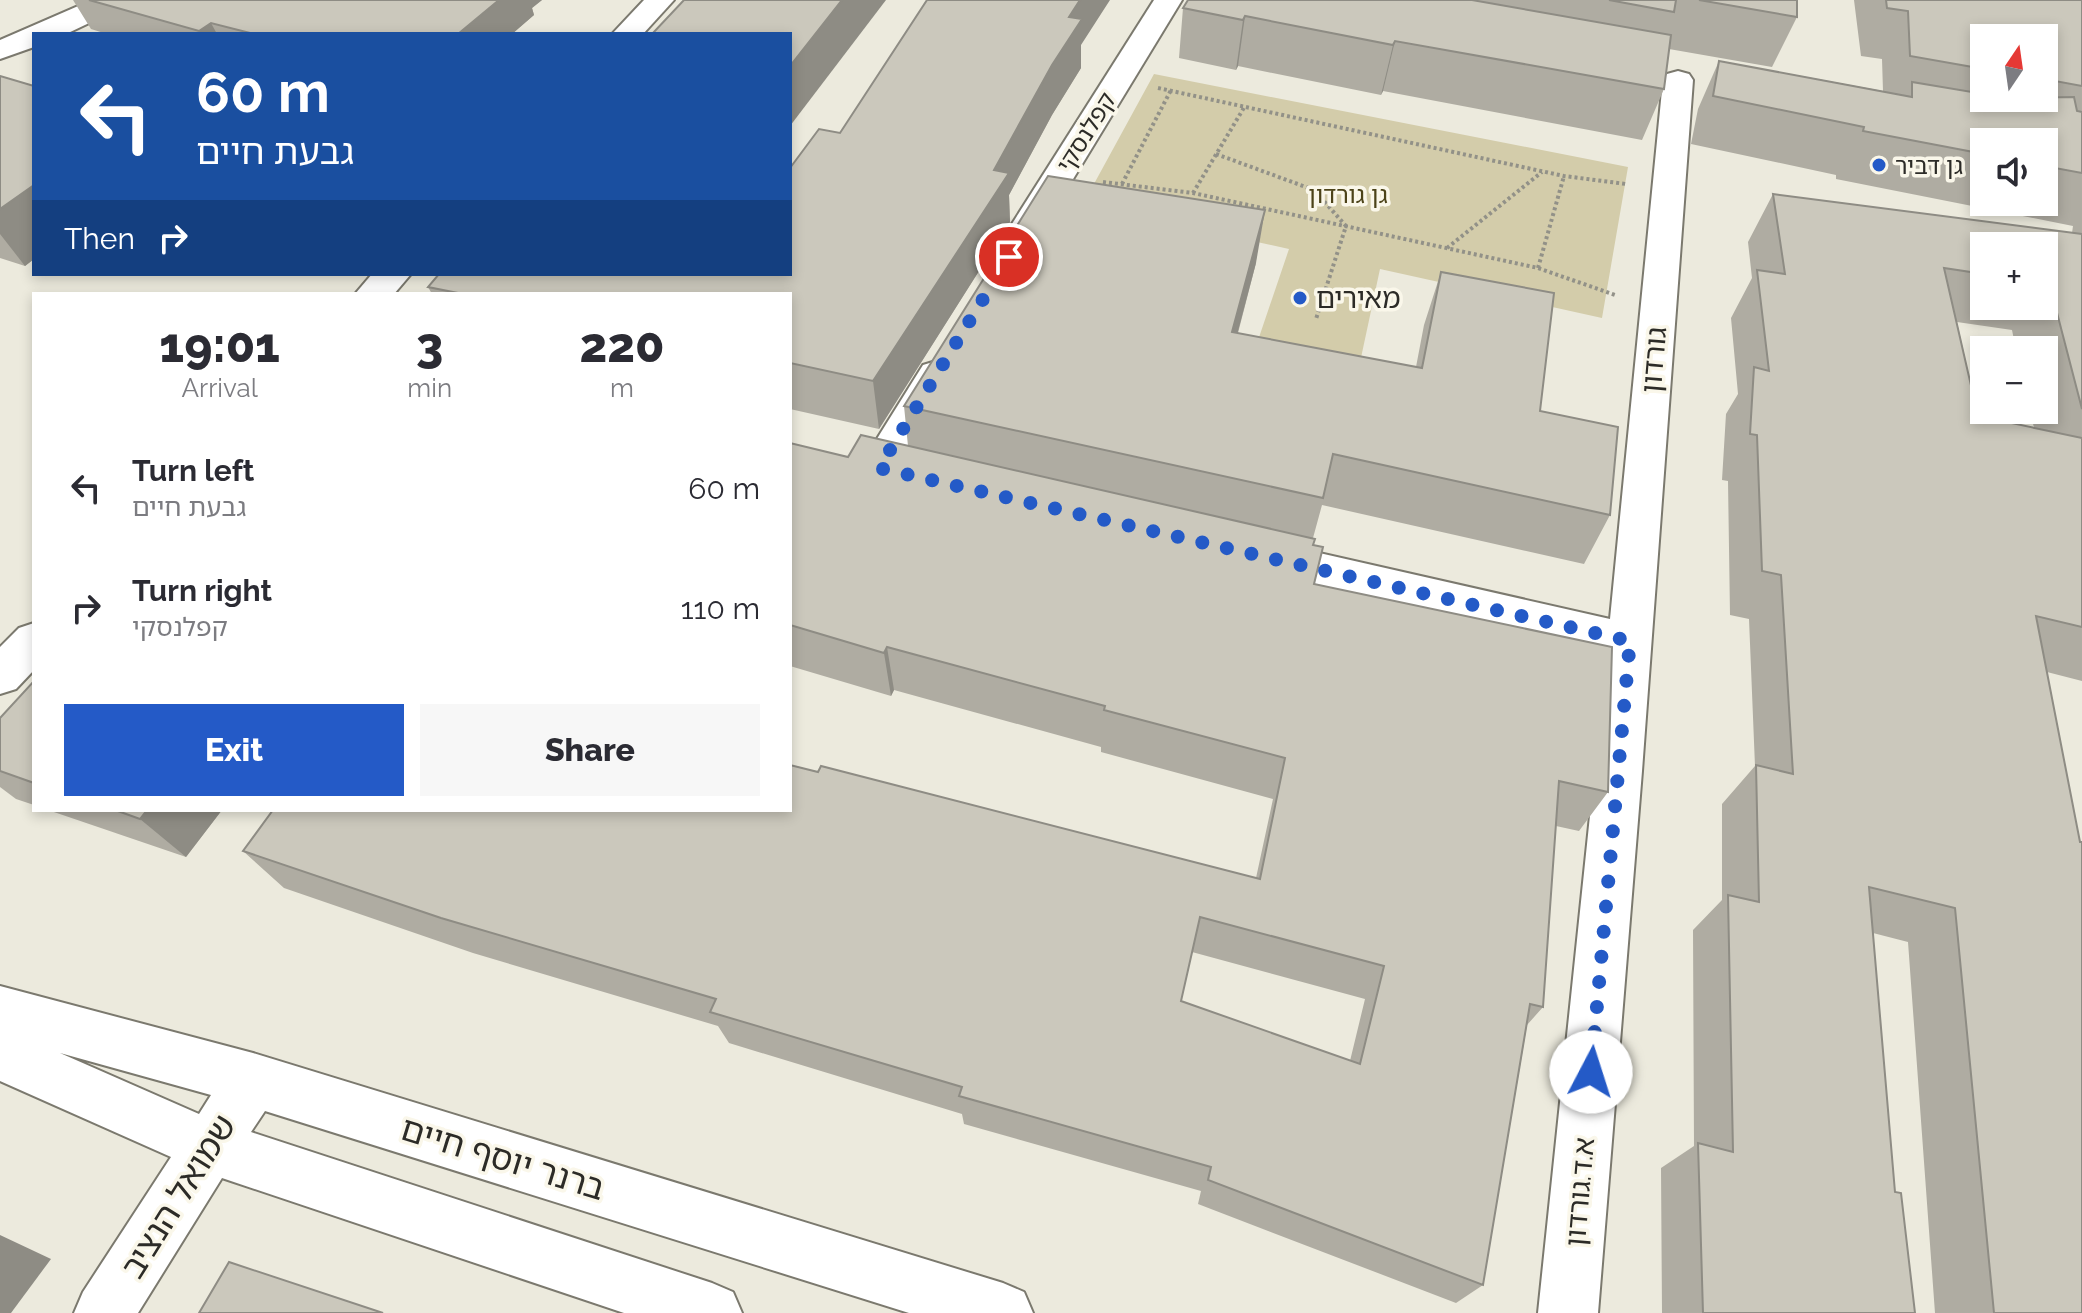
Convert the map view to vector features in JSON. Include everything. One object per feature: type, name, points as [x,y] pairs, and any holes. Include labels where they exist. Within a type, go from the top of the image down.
[{"type":"street","points":[[46,32],[115,0]]},
{"type":"street","points":[[629,32],[660,0]]},
{"type":"street","name":"קפלנסקי","points":[[1009,257],[1168,0]]},
{"type":"street","points":[[0,50],[32,38]]},
{"type":"street","name":"גורדון","points":[[1630,641],[1678,80]]},
{"type":"street","points":[[375,292],[391,276]]},
{"type":"street","points":[[925,478],[864,464],[952,349]]},
{"type":"street","points":[[1216,546],[1630,641]]},
{"type":"street","name":"א.ד.גורדון","points":[[1568,1313],[1630,641]]},
{"type":"street","points":[[0,676],[32,643]]},
{"type":"street","name":"ברנר יוסף חיים","points":[[0,1011],[253,1080],[1003,1313]]},
{"type":"street","points":[[0,1054],[209,1146],[712,1313]]},
{"type":"street","name":"שמואל הנציב","points":[[104,1313],[253,1080]]},
{"type":"path","points":[[1147,86],[1542,172],[1669,186]]},
{"type":"path","points":[[1122,184],[1171,90]]},
{"type":"path","points":[[1193,193],[1245,106]]},
{"type":"path","points":[[1216,154],[1314,190],[1346,226]]},
{"type":"path","points":[[1447,248],[1542,172]]},
{"type":"path","points":[[1538,268],[1564,176]]},
{"type":"path","points":[[1058,177],[1193,193],[1538,268],[1658,309]]},
{"type":"path","points":[[1316,319],[1346,226]]},
{"type":"green space","name":"גן גורדון","points":[[1154,74],[1628,167],[1602,318],[1380,269],[1356,381],[1252,358],[1289,249],[1083,204]]},
{"type":"building","points":[[89,0],[499,0],[460,32],[246,32],[211,23],[199,31]]},
{"type":"building","points":[[684,0],[842,0],[792,63],[792,32],[654,32]]},
{"type":"building","points":[[927,0],[1080,0],[1069,17],[1082,19],[1052,65],[994,170],[1009,173],[873,381],[792,363],[792,292],[453,292],[428,287],[437,276],[792,276],[792,165],[819,129],[840,133]]},
{"type":"building","points":[[1188,0],[1472,0],[1671,35],[1664,89],[1395,41],[1393,45],[1245,16],[1243,20],[1183,8]]},
{"type":"building","points":[[1609,0],[1676,0],[1674,12]]},
{"type":"building","points":[[1699,0],[1797,0],[1797,17]]},
{"type":"building","points":[[1886,0],[2082,0],[2082,86],[2058,82],[2058,24],[1970,24],[1970,67],[1910,56],[1908,11],[1887,8]]},
{"type":"building","points":[[1719,61],[1912,97],[1912,82],[1970,92],[1970,112],[2058,112],[2058,97],[2074,97],[2077,111],[2082,112],[2082,173],[2058,169],[2058,128],[1970,128],[1970,151],[1863,131],[1864,127],[1713,96]]},
{"type":"building","points":[[0,76],[32,85],[32,186],[0,209]]},
{"type":"building","points":[[1048,176],[1265,210],[1232,332],[1422,368],[1441,272],[1554,293],[1540,411],[1618,427],[1610,515],[1333,454],[1323,498],[904,406]]},
{"type":"building","points":[[1773,194],[2082,234],[2082,409],[2058,317],[2058,232],[1970,232],[1970,272],[1944,268],[1970,381],[1970,424],[2016,424],[2082,438],[2082,627],[2036,616],[2082,842],[2082,1313],[1994,1313],[1955,908],[1869,887],[1895,1192],[1901,1193],[1915,1313],[1703,1313],[1698,1143],[1733,1152],[1728,895],[1759,902],[1756,765],[1793,774],[1781,575],[1762,571],[1757,435],[1750,434],[1754,367],[1769,371],[1757,270],[1785,274]]},
{"type":"building","points":[[861,435],[1315,539],[1313,545],[1323,547],[1314,584],[1612,647],[1608,792],[1559,781],[1543,1007],[1530,1004],[1483,1285],[1208,1180],[1211,1167],[959,1096],[962,1087],[710,1012],[716,999],[441,918],[243,851],[272,812],[792,812],[792,766],[818,772],[821,766],[1260,879],[1285,758],[887,647],[884,653],[792,626],[792,443],[848,457]],"holes":[[[1200,917],[1384,966],[1360,1064],[1181,1001]]]},
{"type":"building","points":[[32,683],[32,782],[0,771],[0,718]]},
{"type":"building","points":[[121,812],[145,812],[140,819]]},
{"type":"building","points":[[229,1262],[383,1313],[199,1313]]},
{"type":"place","name":"גן דביר","points":[[1879,165]]},
{"type":"place","name":"מאירים","points":[[1300,298]]},
{"type":"route","points":[[1009,257],[879,468],[1630,641],[1591,1072]]}]
